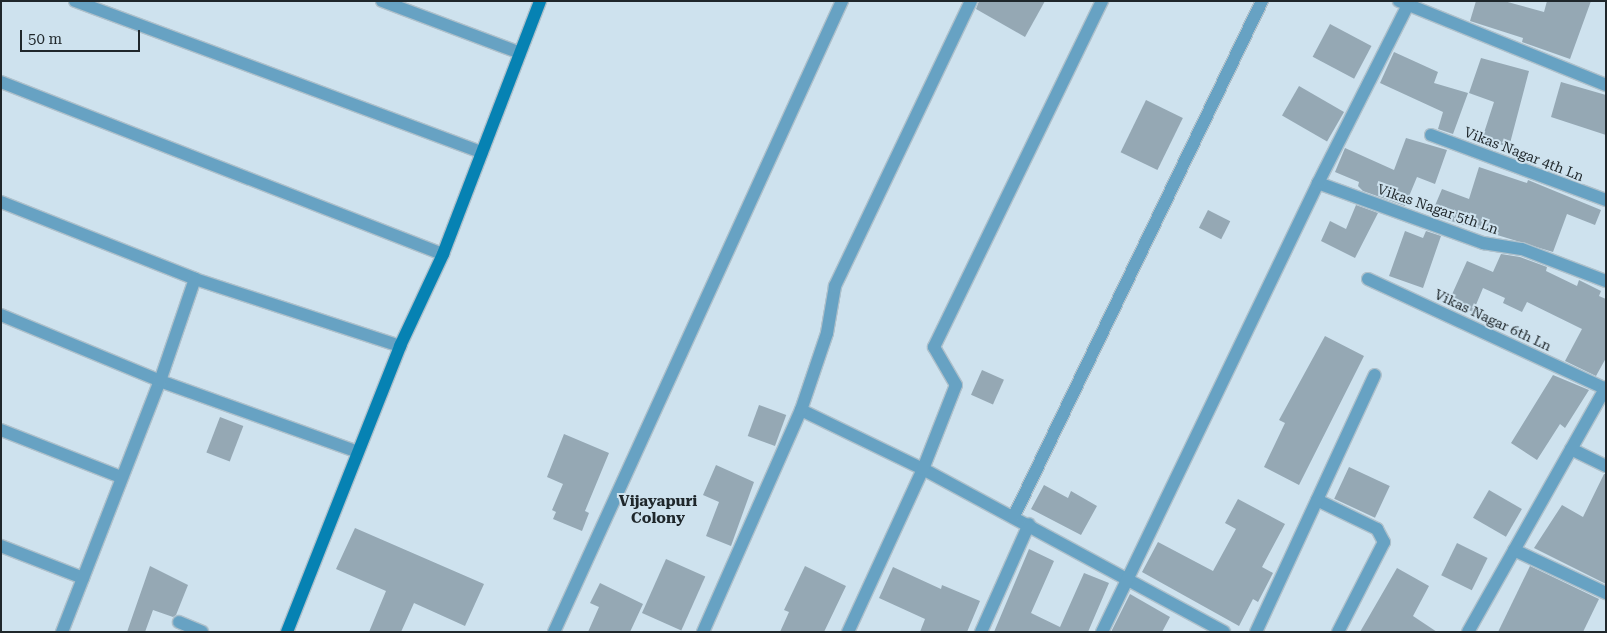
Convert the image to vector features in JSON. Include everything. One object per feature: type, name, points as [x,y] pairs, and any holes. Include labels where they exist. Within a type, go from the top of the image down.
[{"type":"street","points":[[75,1],[482,152]]},
{"type":"street","points":[[382,1],[520,53]]},
{"type":"street","points":[[287,632],[400,346],[443,254],[540,1]]},
{"type":"street","points":[[554,632],[842,1]]},
{"type":"street","points":[[703,632],[802,410],[828,333],[835,286],[971,1]]},
{"type":"street","points":[[848,632],[923,469],[956,385],[934,347],[1102,1]]},
{"type":"street","points":[[1014,516],[1262,1]]},
{"type":"street","points":[[1102,632],[1126,578],[1406,3],[1606,85]]},
{"type":"street","points":[[1,82],[443,254]]},
{"type":"street","name":"Vikas Nagar 4th Ln","points":[[1431,135],[1606,200]]},
{"type":"street","name":"Vikas Nagar 5th Ln","points":[[1318,183],[1483,242],[1522,249],[1606,282]]},
{"type":"street","points":[[1,202],[195,279],[400,346]]},
{"type":"street","points":[[62,632],[160,381],[195,279]]},
{"type":"street","name":"Vikas Nagar 6th Ln","points":[[1368,279],[1606,388]]},
{"type":"street","points":[[1,315],[160,381],[358,452]]},
{"type":"street","points":[[1256,632],[1375,375]]},
{"type":"street","points":[[1468,632],[1606,388]]},
{"type":"street","points":[[802,410],[1014,516],[1224,632]]},
{"type":"street","points":[[1,430],[121,477]]},
{"type":"street","points":[[1572,448],[1606,466]]},
{"type":"street","points":[[1317,500],[1377,529],[1384,542],[1338,632]]},
{"type":"street","points":[[981,632],[1029,524]]},
{"type":"street","points":[[1,546],[83,578]]},
{"type":"street","points":[[1514,550],[1606,593]]},
{"type":"street","points":[[179,622],[202,632]]},
{"type":"building","points":[[979,1],[1045,1],[1025,37],[976,9]]},
{"type":"building","points":[[1476,1],[1504,1],[1544,12],[1547,1],[1591,1],[1570,59],[1522,42],[1523,38],[1470,21]]},
{"type":"building","points":[[1330,24],[1371,46],[1354,79],[1313,57]]},
{"type":"building","points":[[1394,52],[1438,72],[1434,83],[1468,93],[1453,134],[1438,129],[1443,112],[1380,83]]},
{"type":"building","points":[[1481,58],[1529,71],[1509,147],[1482,139],[1494,102],[1469,93]]},
{"type":"building","points":[[1561,82],[1606,95],[1606,135],[1551,117]]},
{"type":"building","points":[[1299,86],[1344,112],[1327,141],[1282,115]]},
{"type":"building","points":[[1146,100],[1183,118],[1157,170],[1121,152]]},
{"type":"building","points":[[1406,138],[1447,150],[1435,184],[1417,177],[1405,206],[1363,191],[1358,186],[1359,182],[1335,172],[1345,148],[1394,170]]},
{"type":"building","points":[[1479,167],[1527,183],[1528,180],[1601,210],[1595,225],[1567,214],[1553,252],[1431,215],[1442,189],[1469,199]]},
{"type":"building","points":[[1356,205],[1378,213],[1355,258],[1321,241],[1330,221],[1346,229]]},
{"type":"building","points":[[1208,210],[1230,221],[1221,239],[1199,228]]},
{"type":"building","points":[[1405,231],[1423,238],[1426,231],[1441,236],[1423,288],[1389,276]]},
{"type":"building","points":[[1501,254],[1520,257],[1547,267],[1546,271],[1577,286],[1579,280],[1601,291],[1599,296],[1606,299],[1606,358],[1596,376],[1565,361],[1582,329],[1527,302],[1522,312],[1503,303],[1505,298],[1483,288],[1473,312],[1449,301],[1467,261],[1493,272]]},
{"type":"building","points":[[1325,336],[1364,356],[1299,485],[1264,467],[1285,423],[1279,420]]},
{"type":"building","points":[[982,370],[1004,380],[993,404],[971,395]]},
{"type":"building","points":[[1553,375],[1589,390],[1565,428],[1560,424],[1537,460],[1511,443]]},
{"type":"building","points":[[759,405],[786,415],[775,446],[748,436]]},
{"type":"building","points":[[220,417],[243,426],[230,461],[206,452]]},
{"type":"building","points":[[564,434],[609,453],[585,511],[589,513],[582,531],[553,519],[556,512],[552,510],[563,484],[547,477]]},
{"type":"building","points":[[716,465],[754,482],[731,546],[706,536],[719,502],[703,495]]},
{"type":"building","points":[[1349,467],[1390,486],[1375,518],[1334,499]]},
{"type":"building","points":[[1604,474],[1606,474],[1606,584],[1534,548],[1562,505],[1583,517]]},
{"type":"building","points":[[1044,485],[1068,498],[1071,491],[1097,506],[1081,535],[1031,509]]},
{"type":"building","points":[[1489,490],[1522,509],[1506,537],[1473,518]]},
{"type":"building","points":[[1238,499],[1285,524],[1262,567],[1273,573],[1258,602],[1253,599],[1239,626],[1142,572],[1158,542],[1213,571],[1236,529],[1225,523]]},
{"type":"building","points":[[355,528],[484,584],[465,626],[414,603],[401,632],[369,632],[386,591],[336,569]]},
{"type":"building","points":[[1457,543],[1488,558],[1472,590],[1441,575]]},
{"type":"building","points":[[1029,549],[1054,561],[1031,613],[1060,627],[1084,573],[1109,583],[1088,632],[994,632]]},
{"type":"building","points":[[666,559],[705,576],[681,630],[642,613]]},
{"type":"building","points":[[150,566],[188,585],[176,615],[173,617],[153,610],[145,632],[127,632]]},
{"type":"building","points":[[805,566],[846,586],[824,632],[780,632],[789,612],[784,610]]},
{"type":"building","points":[[1530,566],[1599,599],[1583,632],[1498,632]]},
{"type":"building","points":[[893,567],[941,589],[942,585],[980,601],[967,632],[920,632],[925,619],[879,598]]},
{"type":"building","points":[[1397,568],[1429,586],[1413,616],[1437,632],[1360,632]]},
{"type":"building","points":[[600,583],[643,604],[630,632],[588,632],[599,607],[590,603]]},
{"type":"building","points":[[1130,594],[1170,617],[1162,632],[1111,632]]},
{"type":"district","name":"Vijayapuri Colony","points":[[658,510]]}]
